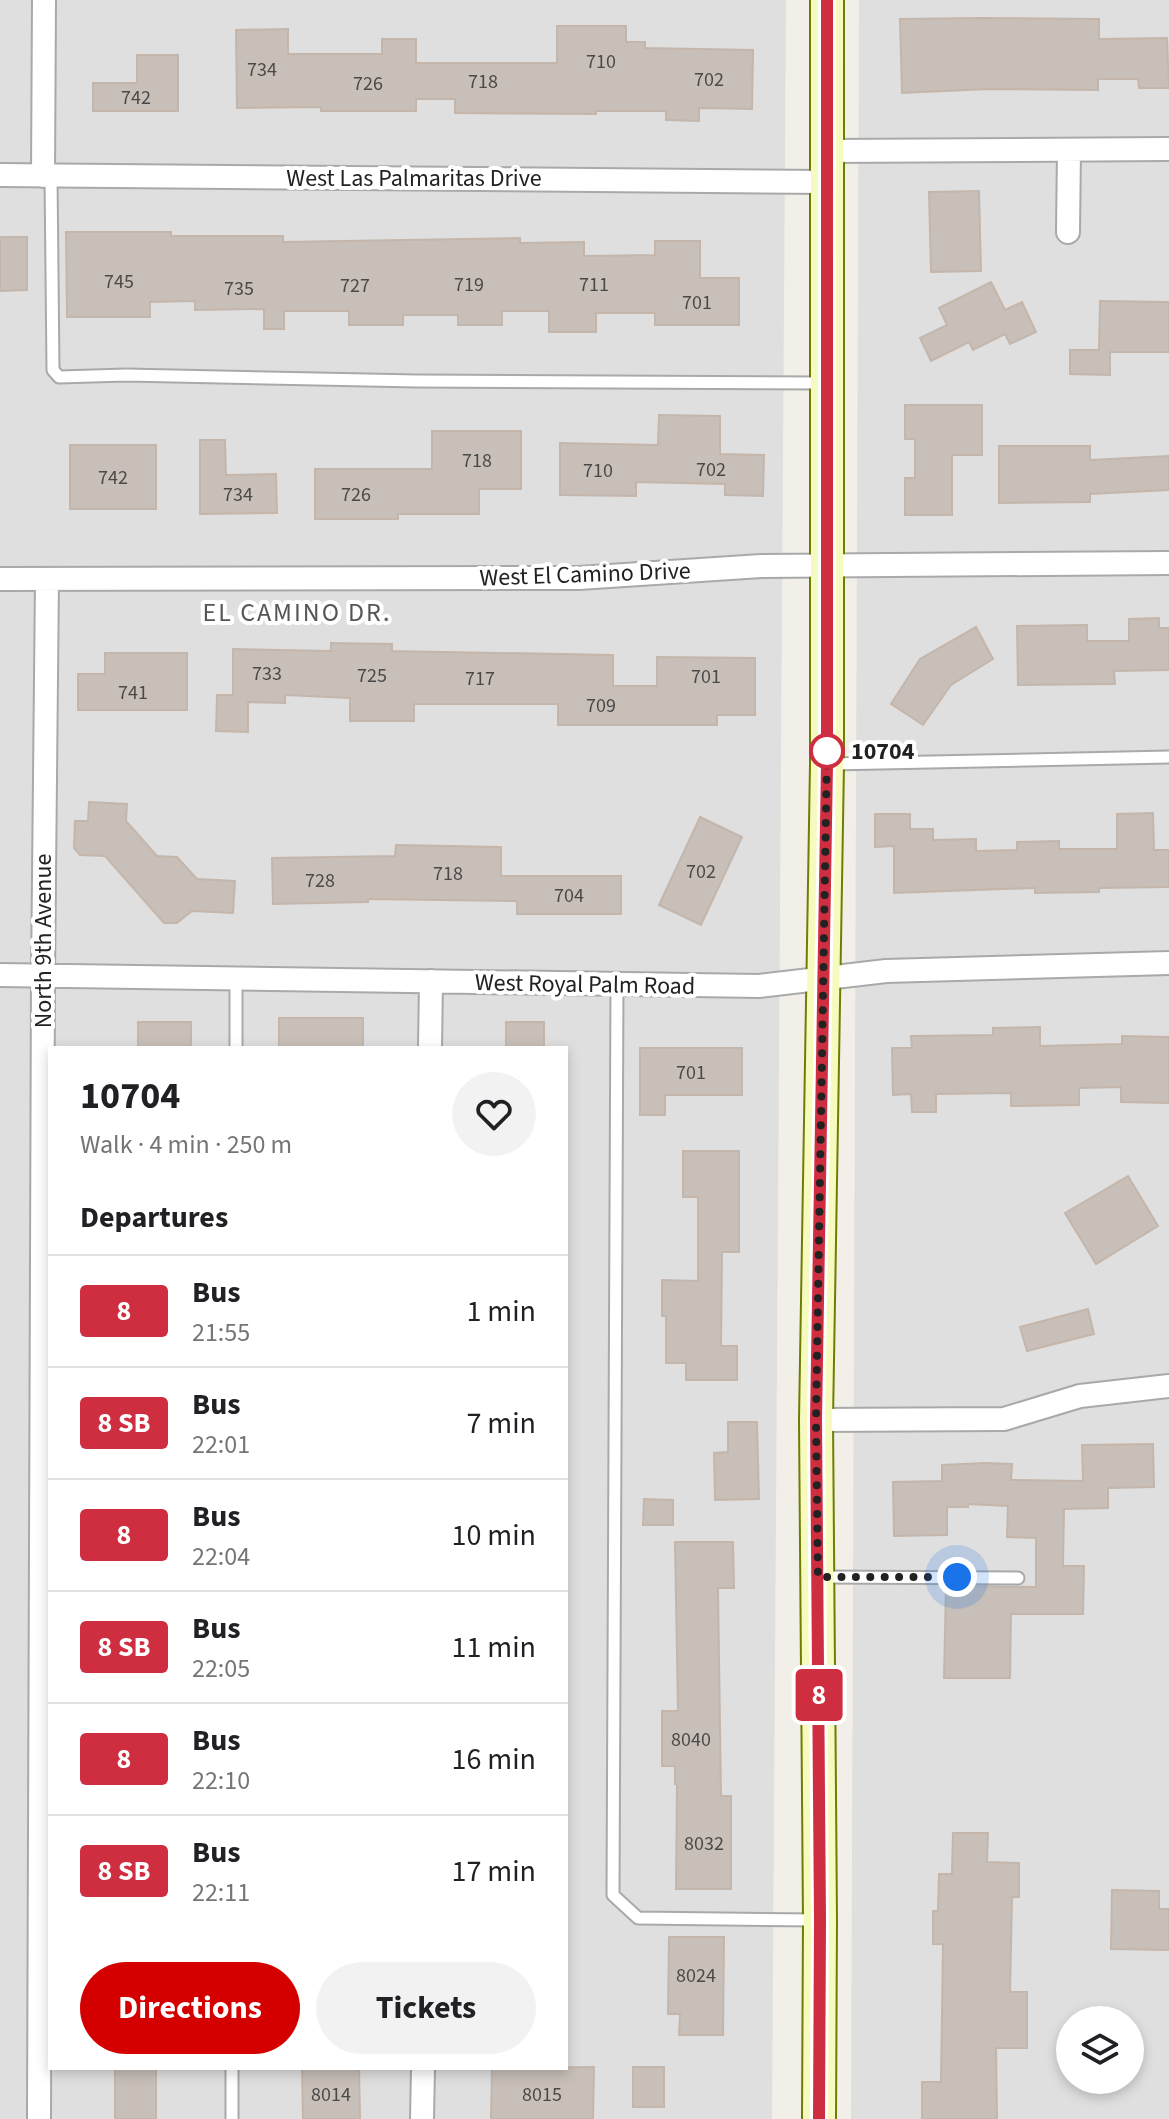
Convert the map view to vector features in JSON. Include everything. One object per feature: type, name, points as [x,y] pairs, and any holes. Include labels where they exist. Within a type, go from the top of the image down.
[{"type":"main road","points":[[819,2119],[816,1420],[827,764],[827,0]]},
{"type":"street","points":[[44,0],[47,176]]},
{"type":"street","name":"West Las Palmaritas Drive","points":[[0,175],[828,166],[1069,150],[1169,149]]},
{"type":"street","points":[[1068,232],[1069,150]]},
{"type":"street","name":"West El Camino Drive","points":[[0,579],[579,578],[761,566],[1169,563]]},
{"type":"street","name":"North 9th Avenue","points":[[39,2119],[47,579]]},
{"type":"street","name":"West Royal Palm Road","points":[[0,975],[759,986],[886,971],[1169,963]]},
{"type":"street","points":[[430,1046],[431,981]]},
{"type":"street","points":[[816,1420],[1004,1419],[1080,1396],[1169,1386]]},
{"type":"street","points":[[422,2119],[423,2070]]},
{"type":"lane","points":[[47,176],[53,370],[59,377],[126,375],[432,381],[828,383]]},
{"type":"lane","points":[[827,764],[1169,757]]},
{"type":"lane","points":[[236,979],[236,1046]]},
{"type":"lane","points":[[617,984],[613,1895],[638,1918],[820,1920]]},
{"type":"lane","points":[[818,1577],[1018,1578]]},
{"type":"lane","points":[[232,2070],[232,2119]]},
{"type":"shaded area","points":[[0,0],[786,0],[772,2119],[0,2119]]},
{"type":"shaded area","points":[[859,0],[1169,0],[1169,2119],[851,2119]]},
{"type":"building","points":[[900,19],[1099,19],[1099,39],[1167,38],[1169,88],[1139,88],[1138,79],[1098,79],[1098,90],[989,89],[902,93]]},
{"type":"building","points":[[557,26],[626,26],[626,42],[645,42],[645,48],[753,50],[752,109],[699,108],[699,121],[666,120],[666,111],[455,113],[455,99],[416,99],[416,111],[321,111],[321,107],[237,108],[236,30],[288,29],[288,54],[382,54],[382,39],[416,39],[416,63],[557,63]]},
{"type":"building","points":[[137,55],[178,55],[178,111],[93,111],[93,83],[137,83]]},
{"type":"building","points":[[979,191],[981,271],[931,272],[929,192]]},
{"type":"building","points":[[66,232],[283,236],[283,242],[520,238],[520,243],[584,242],[584,256],[655,255],[655,241],[700,241],[700,278],[739,278],[739,325],[655,325],[655,313],[596,313],[596,332],[549,332],[549,311],[502,311],[502,325],[458,325],[458,315],[403,315],[403,325],[349,325],[349,311],[284,311],[284,329],[264,329],[264,309],[195,310],[195,301],[150,302],[150,317],[67,317]]},
{"type":"building","points":[[0,237],[27,237],[27,290],[0,291]]},
{"type":"building","points":[[991,282],[1005,310],[1022,302],[1036,332],[1010,344],[1005,334],[973,350],[969,342],[931,361],[920,338],[947,325],[939,308]]},
{"type":"building","points":[[1100,301],[1169,302],[1169,352],[1110,352],[1110,375],[1070,374],[1070,350],[1099,350]]},
{"type":"building","points":[[905,405],[982,405],[982,455],[952,455],[952,515],[905,515],[905,478],[915,478],[915,439],[905,439]]},
{"type":"building","points":[[659,415],[720,416],[720,454],[764,455],[763,496],[725,495],[725,484],[636,482],[636,496],[560,495],[560,443],[658,445]]},
{"type":"building","points":[[432,431],[521,431],[521,489],[479,489],[479,514],[398,514],[398,519],[315,519],[315,469],[432,469]]},
{"type":"building","points":[[200,440],[225,440],[226,475],[276,474],[277,513],[200,514]]},
{"type":"building","points":[[70,445],[156,445],[156,509],[70,509]]},
{"type":"building","points":[[999,446],[1090,446],[1090,460],[1169,456],[1169,490],[1090,494],[1090,502],[999,503]]},
{"type":"building","points":[[1159,618],[1159,628],[1169,628],[1169,670],[1114,671],[1115,684],[1018,685],[1017,626],[1087,625],[1087,641],[1129,641],[1129,619]]},
{"type":"building","points":[[976,627],[993,659],[951,685],[923,725],[891,704],[920,659]]},
{"type":"building","points":[[331,643],[392,644],[392,651],[613,655],[613,686],[657,686],[657,657],[755,658],[755,715],[717,715],[717,725],[558,725],[558,704],[414,704],[414,721],[350,721],[350,698],[285,695],[285,703],[248,702],[248,732],[216,731],[217,695],[233,695],[233,649],[331,651]]},
{"type":"building","points":[[105,653],[187,653],[187,710],[78,710],[78,674],[105,674]]},
{"type":"building","points":[[89,802],[127,804],[126,821],[157,856],[177,857],[197,879],[235,881],[233,913],[192,911],[177,923],[164,923],[105,856],[80,855],[74,848],[75,821],[88,821]]},
{"type":"building","points":[[1153,813],[1154,850],[1169,850],[1169,887],[1099,888],[1099,892],[1035,893],[1035,888],[894,893],[894,846],[875,847],[875,814],[910,814],[910,829],[933,829],[933,840],[976,839],[976,851],[1017,850],[1017,842],[1059,841],[1059,849],[1117,849],[1117,814]]},
{"type":"building","points":[[700,817],[742,837],[701,925],[659,905]]},
{"type":"building","points":[[396,845],[501,847],[501,876],[621,876],[621,914],[517,914],[517,901],[368,899],[368,902],[273,904],[272,858],[395,856]]},
{"type":"building","points":[[279,1018],[363,1018],[363,1046],[279,1046]]},
{"type":"building","points":[[138,1022],[191,1022],[191,1046],[138,1046]]},
{"type":"building","points":[[506,1022],[544,1022],[544,1046],[506,1046]]},
{"type":"building","points":[[1040,1027],[1040,1046],[1122,1044],[1122,1036],[1169,1037],[1169,1103],[1121,1102],[1121,1087],[1079,1088],[1079,1105],[1011,1106],[1011,1093],[936,1094],[936,1112],[912,1112],[911,1094],[893,1095],[892,1048],[912,1048],[911,1036],[993,1035],[993,1028]]},
{"type":"building","points":[[640,1048],[742,1048],[742,1095],[665,1095],[665,1115],[640,1115]]},
{"type":"building","points":[[683,1151],[739,1151],[739,1252],[722,1252],[721,1346],[737,1346],[737,1380],[686,1380],[686,1363],[666,1363],[662,1280],[698,1281],[698,1197],[683,1197]]},
{"type":"building","points":[[1128,1176],[1158,1226],[1096,1264],[1065,1213]]},
{"type":"building","points":[[1088,1309],[1094,1334],[1027,1351],[1020,1327]]},
{"type":"building","points":[[728,1422],[757,1422],[759,1499],[715,1500],[714,1453],[728,1452]]},
{"type":"building","points":[[1153,1444],[1154,1487],[1108,1488],[1108,1508],[1064,1509],[1063,1566],[1084,1566],[1083,1614],[1011,1614],[1010,1678],[944,1678],[946,1586],[1036,1587],[1036,1538],[1007,1537],[1008,1506],[968,1504],[968,1507],[947,1507],[947,1535],[894,1536],[893,1482],[942,1481],[942,1465],[985,1463],[1012,1464],[1011,1480],[1083,1481],[1082,1445]]},
{"type":"building","points":[[644,1499],[673,1500],[673,1525],[643,1525]]},
{"type":"building","points":[[675,1542],[733,1542],[734,1588],[718,1588],[721,1796],[731,1796],[731,1889],[676,1889],[675,1766],[662,1766],[662,1711],[678,1711]]},
{"type":"building","points":[[953,1833],[988,1833],[987,1862],[1019,1863],[1019,1897],[1012,1897],[1010,1992],[1027,1992],[1027,2048],[996,2048],[997,2119],[922,2119],[922,2082],[941,2082],[943,1944],[933,1944],[933,1911],[938,1911],[939,1874],[952,1874]]},
{"type":"building","points":[[1112,1890],[1159,1891],[1159,1909],[1169,1909],[1169,1950],[1111,1949]]},
{"type":"building","points":[[669,1937],[724,1937],[723,2035],[679,2035],[680,2014],[668,2014]]},
{"type":"building","points":[[568,2067],[594,2067],[593,2119],[491,2119],[492,2070],[568,2070]]},
{"type":"building","points":[[633,2067],[664,2067],[664,2107],[633,2107]]},
{"type":"building","points":[[115,2070],[156,2070],[156,2119],[115,2119]]},
{"type":"building","points":[[302,2070],[359,2070],[360,2119],[303,2119]]},
{"type":"bus line","name":"8","points":[[819,2119],[816,1420],[827,764],[827,0]]},
{"type":"place","name":"10704","points":[[827,751]]},
{"type":"district","name":"EL CAMINO DR.","points":[[297,612]]},
{"type":"route","points":[[827,751],[816,1420],[818,1577],[957,1577]]}]
